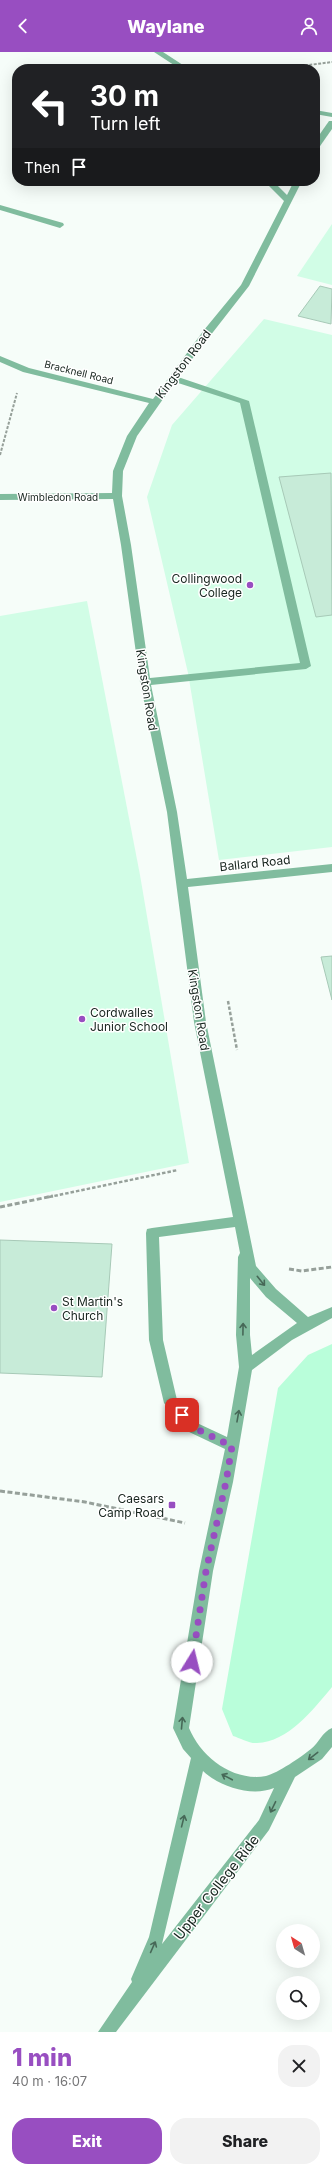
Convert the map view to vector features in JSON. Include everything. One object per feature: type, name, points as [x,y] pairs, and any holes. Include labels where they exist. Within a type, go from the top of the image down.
[{"type":"street","points":[[158,52],[175,64]]},
{"type":"street","points":[[320,113],[332,115]]},
{"type":"street","points":[[320,140],[332,123]]},
{"type":"street","points":[[273,186],[288,200]]},
{"type":"street","name":"Kingston Road","points":[[295,186],[244,286],[172,378],[132,436],[118,471],[117,496],[126,545],[145,682],[155,737],[172,812],[200,1022],[239,1221],[250,1268],[271,1293],[306,1323]]},
{"type":"street","points":[[0,207],[60,225]]},
{"type":"street","name":"Bracknell Road","points":[[0,359],[26,370],[155,402]]},
{"type":"street","points":[[145,682],[306,666],[244,401],[172,378]]},
{"type":"street","name":"Wimbledon Road","points":[[0,497],[117,496]]},
{"type":"street","name":"Ballard Road","points":[[181,884],[332,868]]},
{"type":"street","points":[[232,1446],[192,1427],[171,1404],[156,1340],[152,1233],[239,1221]]},
{"type":"street","name":"Kingston Road","points":[[245,1246],[243,1335],[246,1367]]},
{"type":"street","points":[[332,1312],[306,1323],[284,1337],[246,1367],[232,1446],[206,1571],[181,1728],[188,1744],[210,1768],[241,1784],[268,1783],[290,1772],[317,1754],[332,1735]]},
{"type":"street","name":"Upper College Ride","points":[[132,1996],[157,1937],[198,1756]]},
{"type":"street","name":"Upper College Ride","points":[[106,2032],[264,1825],[290,1772]]},
{"type":"path","points":[[317,64],[332,62]]},
{"type":"path","points":[[0,455],[18,387],[26,370]]},
{"type":"path","points":[[227,995],[238,1057]]},
{"type":"path","points":[[0,1207],[178,1170]]},
{"type":"path","points":[[288,1269],[302,1271],[332,1267]]},
{"type":"path","points":[[0,1491],[85,1502],[215,1529]]},
{"type":"shaded area","points":[[332,224],[332,285],[297,276]]},
{"type":"shaded area","name":"Collingwood College","points":[[264,319],[332,335],[332,847],[219,860],[188,673],[147,497],[172,425]]},
{"type":"shaded area","name":"Cordwalles Junior School","points":[[87,601],[140,875],[189,1163],[0,1202],[0,616]]},
{"type":"shaded area","points":[[332,1344],[332,1687],[308,1715],[289,1731],[268,1741],[251,1743],[233,1736],[222,1709],[278,1388],[308,1355]]},
{"type":"building","points":[[320,286],[332,289],[331,324],[298,316]]},
{"type":"building","points":[[331,473],[332,615],[316,617],[279,477]]},
{"type":"building","points":[[332,956],[332,1000],[321,957]]},
{"type":"building","name":"St Martin's Church","points":[[0,1240],[112,1244],[102,1377],[0,1373]]},
{"type":"place","name":"Collingwood College","points":[[250,585]]},
{"type":"place","name":"Cordwalles Junior School","points":[[82,1019]]},
{"type":"place","name":"St Martin's Church","points":[[54,1308]]},
{"type":"place","name":"Caesars Camp Road","points":[[172,1505]]},
{"type":"route","points":[[182,1415],[192,1427],[232,1446],[226,1482],[206,1571],[192,1662]]}]
